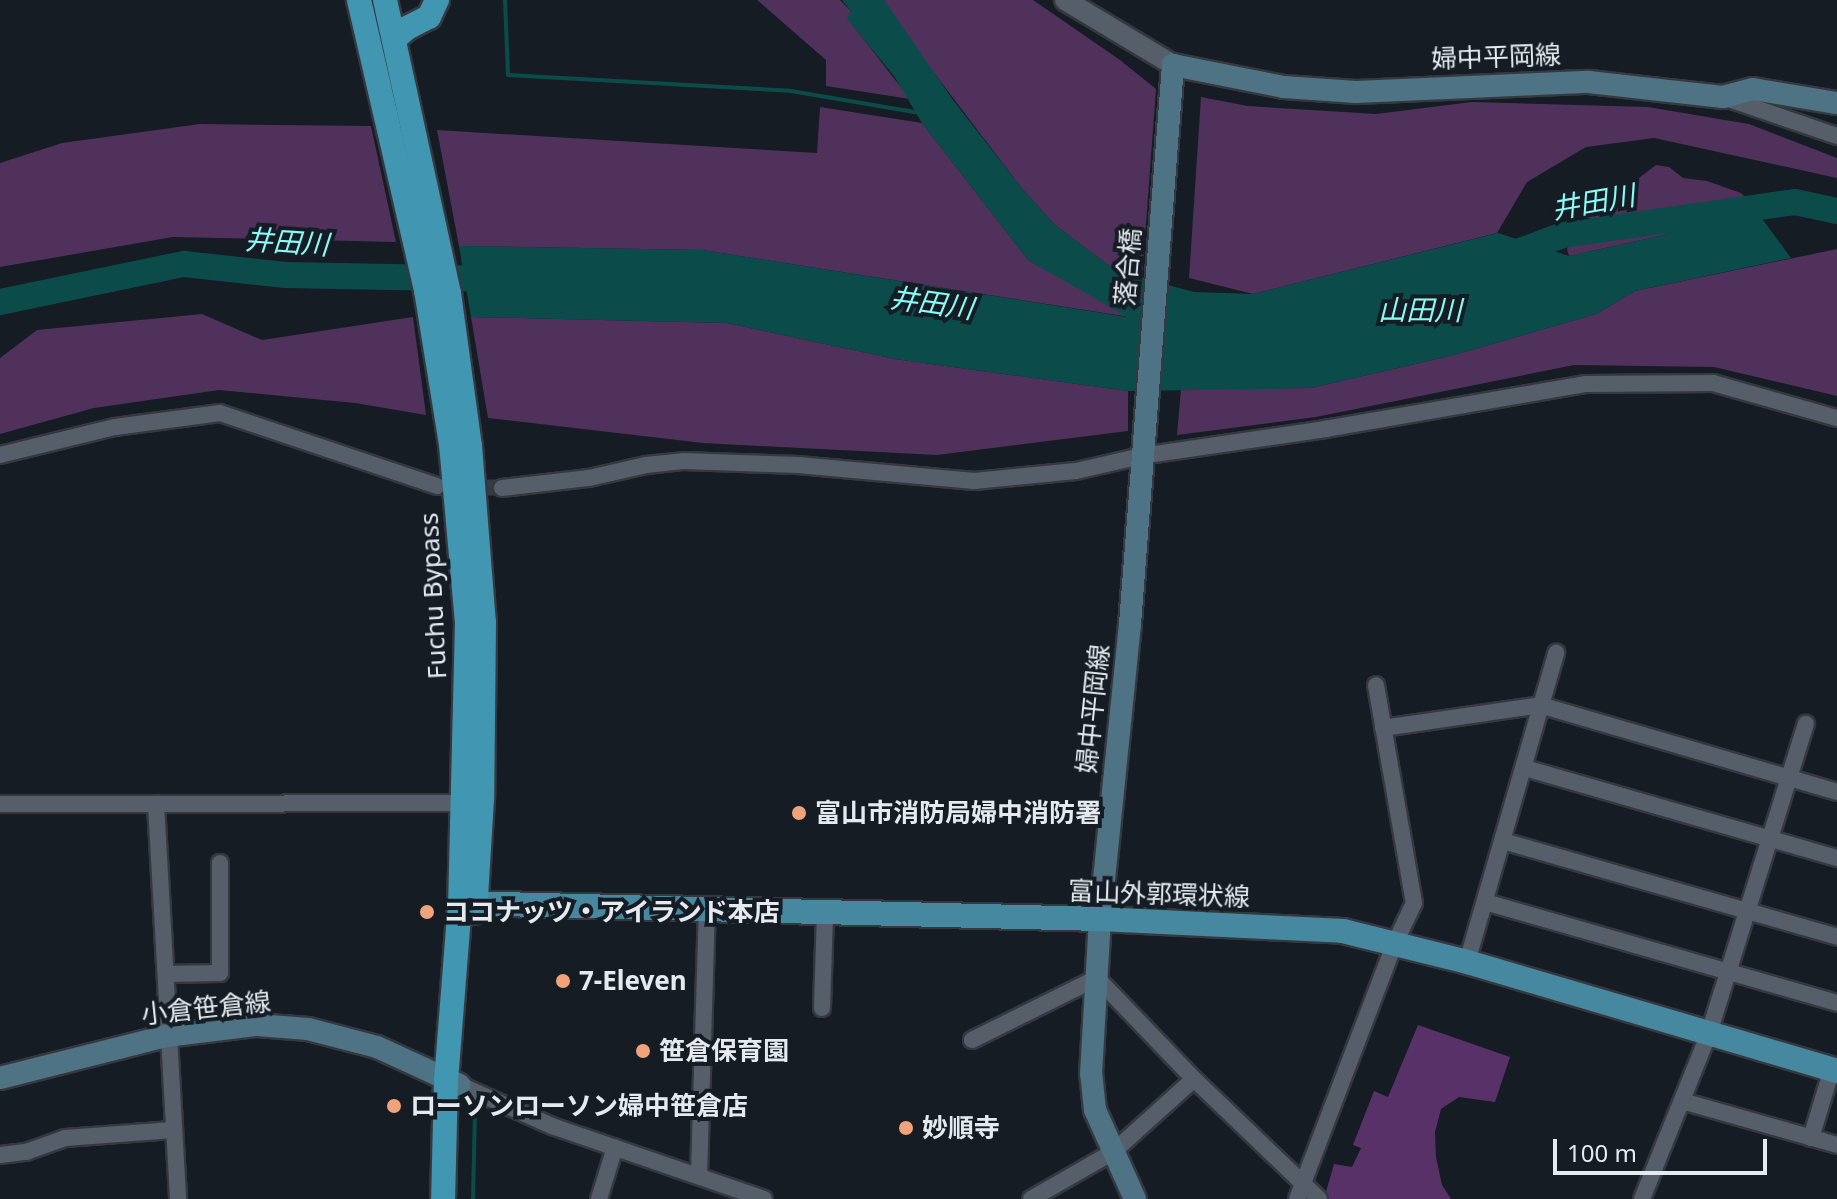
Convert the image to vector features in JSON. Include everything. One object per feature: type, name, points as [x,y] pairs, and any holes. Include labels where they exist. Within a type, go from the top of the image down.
[{"type":"highway","name":"Fuchu Bypass","points":[[359,0],[460,445],[484,622],[468,904],[443,1199]]},
{"type":"highway","name":"Fuchu Bypass","points":[[385,0],[449,293],[460,445],[467,622],[463,803],[468,904]]},
{"type":"highway","points":[[396,0],[409,9],[419,9],[429,0]]},
{"type":"highway","points":[[394,39],[429,17],[437,0]]},
{"type":"highway","name":"Fuchu Bypass","points":[[453,1082],[459,1199]]},
{"type":"main road","name":"婦中平岡線","points":[[1172,74],[1356,92],[1589,82],[1723,97],[1753,89],[1837,103]]},
{"type":"main road","name":"落合橋","points":[[1141,456],[1172,74]]},
{"type":"main road","name":"婦中平岡線","points":[[1135,1199],[1095,1110],[1091,1074],[1100,919],[1130,624],[1141,456]]},
{"type":"main road","name":"富山外郭環状線","points":[[468,904],[1100,919],[1317,928],[1395,943],[1467,962],[1834,1070]]},
{"type":"main road","name":"小倉笹倉線","points":[[0,1078],[166,1036],[257,1025],[308,1029],[377,1047],[453,1082]]},
{"type":"street","points":[[1065,0],[1172,74]]},
{"type":"street","points":[[1723,97],[1837,136]]},
{"type":"street","points":[[502,488],[589,478],[646,465],[683,461],[798,465],[974,481],[1076,471],[1141,456],[1325,429],[1586,384],[1713,383],[1837,418]]},
{"type":"street","points":[[0,455],[115,427],[220,413],[437,486]]},
{"type":"street","points":[[1467,962],[1556,653]]},
{"type":"street","points":[[1300,1191],[1395,943],[1414,903],[1376,685]]},
{"type":"street","points":[[1383,728],[1540,705],[1837,792]]},
{"type":"street","points":[[1647,1198],[1709,1033],[1806,724]]},
{"type":"street","points":[[1525,768],[1837,858]]},
{"type":"street","points":[[0,804],[463,803]]},
{"type":"street","points":[[156,804],[166,974],[166,1036],[178,1199]]},
{"type":"street","points":[[1503,841],[1837,937]]},
{"type":"street","points":[[166,974],[220,973],[220,863]]},
{"type":"street","points":[[1485,902],[1837,1003]]},
{"type":"street","points":[[699,1175],[707,909]]},
{"type":"street","points":[[822,1008],[825,913]]},
{"type":"street","points":[[972,1040],[1097,978],[1300,1191],[1319,1199]]},
{"type":"street","points":[[1811,1138],[1834,1070]]},
{"type":"street","points":[[1031,1199],[1113,1152],[1194,1079]]},
{"type":"street","points":[[453,1082],[552,1126],[764,1199]]},
{"type":"street","points":[[1682,1101],[1837,1145]]},
{"type":"street","points":[[0,1155],[26,1152],[65,1138],[173,1130]]},
{"type":"street","points":[[599,1199],[615,1147]]},
{"type":"shaded area","points":[[757,0],[840,0],[851,11],[848,19],[910,99],[826,86],[826,60]]},
{"type":"shaded area","points":[[884,0],[1033,0],[1156,89],[1142,278],[1116,271],[1055,225],[1023,190],[903,32]]},
{"type":"shaded area","points":[[1201,97],[1248,106],[1376,114],[1472,102],[1648,107],[1749,124],[1837,158],[1837,178],[1654,138],[1586,147],[1527,182],[1497,233],[1253,294],[1189,278]]},
{"type":"shaded area","points":[[820,107],[922,123],[1028,260],[1130,317],[702,250],[459,246],[437,130],[817,153]]},
{"type":"shaded area","points":[[200,124],[371,126],[396,242],[173,237],[0,267],[0,163],[62,143]]},
{"type":"shaded area","points":[[1656,165],[1669,167],[1683,178],[1707,181],[1741,193],[1749,201],[1664,235],[1569,256],[1567,249],[1587,216],[1602,210],[1615,196]]},
{"type":"shaded area","points":[[1837,249],[1837,396],[1714,367],[1574,365],[1316,417],[1177,435],[1181,389],[1311,388],[1454,355],[1596,314],[1635,291]]},
{"type":"shaded area","points":[[202,314],[262,340],[413,317],[426,415],[355,403],[219,390],[94,408],[0,434],[0,358],[37,330]]},
{"type":"shaded area","points":[[471,317],[727,323],[895,359],[1128,391],[1128,431],[937,455],[703,443],[488,418]]},
{"type":"shaded area","points":[[1418,1025],[1510,1057],[1495,1102],[1459,1097],[1441,1109],[1435,1132],[1436,1157],[1442,1185],[1451,1199],[1324,1199],[1334,1164],[1352,1167],[1361,1148],[1353,1145],[1374,1091],[1388,1097]]},
{"type":"water","name":"山田川","points":[[842,0],[884,0],[953,100],[1023,190],[1055,225],[1116,271],[1194,292],[1253,294],[1498,233],[1569,256],[1664,235],[1749,201],[1791,258],[1635,291],[1596,314],[1454,355],[1311,388],[1128,391],[895,359],[727,323],[471,317],[459,246],[702,250],[1127,317],[1028,260],[922,123],[894,76],[847,19],[851,11]]},
{"type":"waterway","points":[[505,0],[508,75],[791,91],[920,113]]},
{"type":"waterway","name":"井田川","points":[[1504,257],[1563,235],[1795,202],[1837,211]]},
{"type":"waterway","name":"井田川","points":[[0,302],[184,264],[285,275],[499,279]]},
{"type":"waterway","points":[[473,1199],[475,1109],[480,1105]]},
{"type":"tunnel","points":[[463,487],[502,488]]},
{"type":"place","name":"富山市消防局婦中消防署","points":[[799,813]]},
{"type":"place","name":"ココナッツ・アイランド本店","points":[[427,912]]},
{"type":"place","name":"7-Eleven","points":[[563,981]]},
{"type":"place","name":"笹倉保育園","points":[[643,1051]]},
{"type":"place","name":"ローソンローソン婦中笹倉店","points":[[394,1106]]},
{"type":"place","name":"妙順寺","points":[[906,1128]]}]
